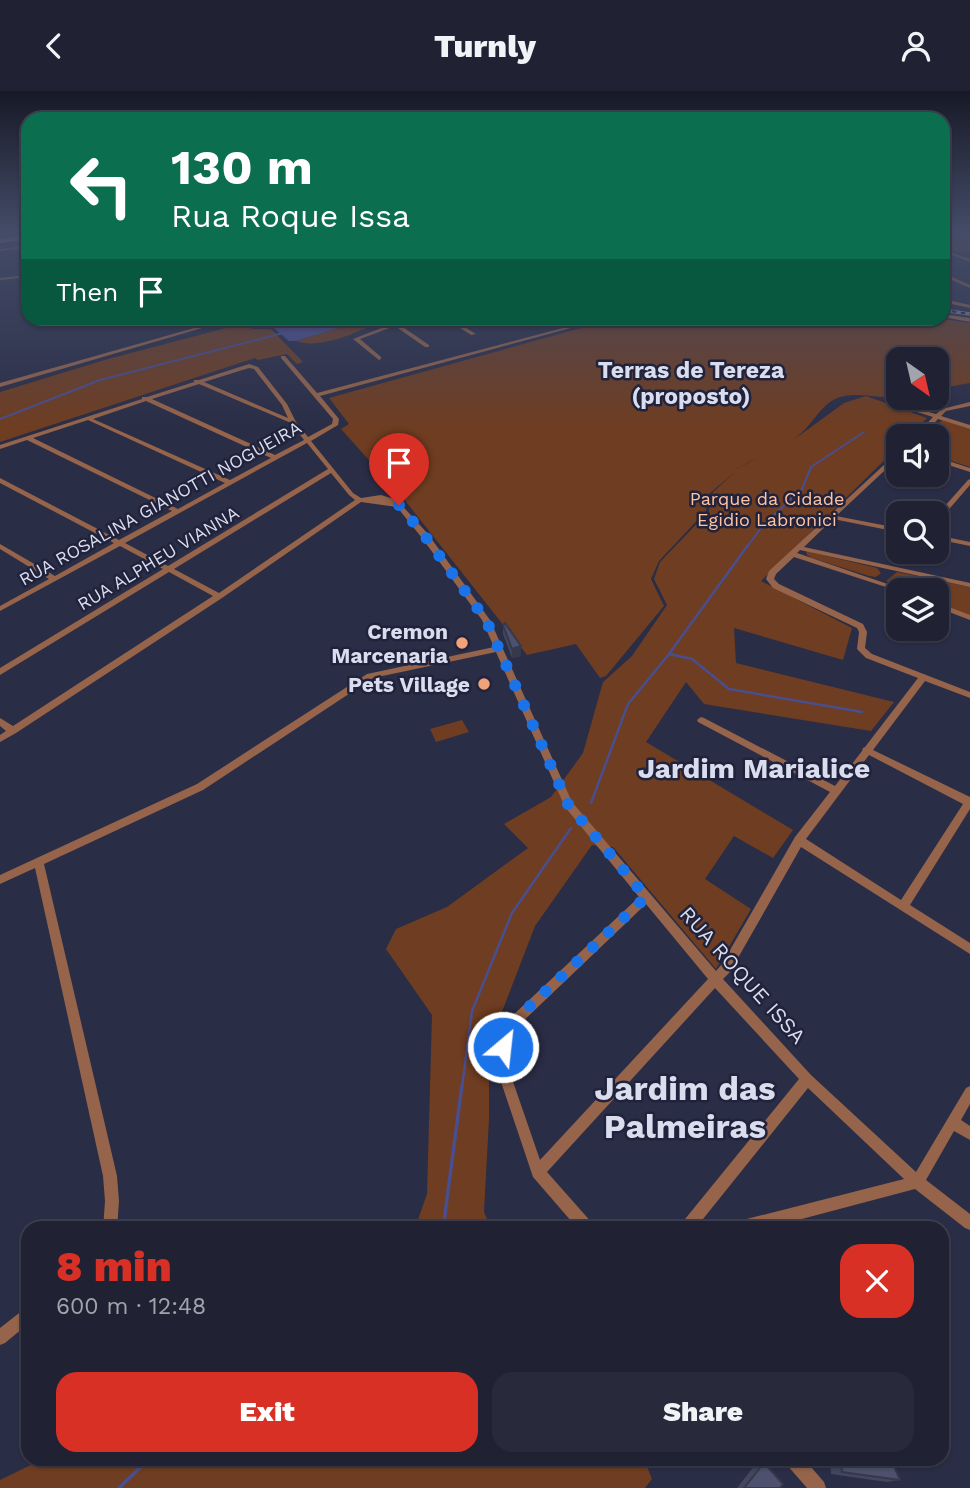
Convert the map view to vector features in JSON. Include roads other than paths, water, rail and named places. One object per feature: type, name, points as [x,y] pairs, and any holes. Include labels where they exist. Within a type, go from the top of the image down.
[{"type":"street","points":[[950,302],[970,307]]},
{"type":"street","points":[[950,316],[970,320]]},
{"type":"street","points":[[0,386],[206,326]]},
{"type":"street","points":[[379,359],[356,339],[387,326]]},
{"type":"street","points":[[398,326],[427,346]]},
{"type":"street","points":[[460,326],[473,334]]},
{"type":"street","points":[[542,326],[553,332]]},
{"type":"street","points":[[283,357],[317,395],[573,326]]},
{"type":"street","points":[[0,447],[244,366],[256,368],[285,405],[293,422],[360,501],[0,739]]},
{"type":"street","points":[[196,381],[293,422]]},
{"type":"street","name":"RUA ROSALINA GIANOTTI NOGUEIRA","points":[[0,609],[335,425],[337,419],[317,395]]},
{"type":"street","points":[[144,398],[274,457]]},
{"type":"street","points":[[931,424],[946,409],[970,404]]},
{"type":"street","points":[[269,410],[285,405]]},
{"type":"street","points":[[916,410],[970,427]]},
{"type":"street","points":[[87,418],[229,482]]},
{"type":"street","points":[[27,438],[177,511]]},
{"type":"street","points":[[949,463],[970,470]]},
{"type":"street","points":[[886,465],[772,573],[771,581],[855,623],[862,629],[861,649],[874,659],[970,695]]},
{"type":"street","name":"RUA ALPHEU VIANNA","points":[[0,672],[331,470]]},
{"type":"street","points":[[0,480],[219,596]]},
{"type":"street","points":[[949,506],[970,481]]},
{"type":"street","name":"RUA ROQUE ISSA","points":[[360,501],[399,505],[478,608],[568,804],[716,980],[807,1079],[917,1182],[970,1223]]},
{"type":"street","points":[[831,517],[886,528]]},
{"type":"street","points":[[949,540],[970,544]]},
{"type":"street","points":[[0,546],[55,579]]},
{"type":"street","points":[[796,551],[970,585]]},
{"type":"street","points":[[796,551],[886,584]]},
{"type":"street","points":[[880,582],[894,570]]},
{"type":"street","points":[[949,609],[970,618]]},
{"type":"street","points":[[0,880],[200,787],[370,677],[498,649]]},
{"type":"street","points":[[538,1172],[716,980],[799,840],[923,677]]},
{"type":"street","points":[[701,720],[835,790]]},
{"type":"street","points":[[0,721],[13,731]]},
{"type":"street","points":[[866,750],[970,802],[903,906]]},
{"type":"street","points":[[799,840],[970,949]]},
{"type":"street","points":[[39,863],[110,1176],[111,1221]]},
{"type":"street","points":[[581,1221],[538,1172],[503,1070],[506,1037],[514,1021],[646,897]]},
{"type":"street","points":[[692,1221],[807,1079]]},
{"type":"street","points":[[766,1221],[917,1182],[970,1093]]},
{"type":"street","points":[[953,1122],[970,1134]]},
{"type":"street","points":[[0,1338],[21,1321]]},
{"type":"street","points":[[799,1466],[818,1488]]},
{"type":"water","points":[[345,326],[296,341],[289,341],[274,328]]},
{"type":"waterway","points":[[0,419],[100,380],[283,333]]},
{"type":"waterway","points":[[747,547],[764,524],[802,489],[811,467],[864,432]]},
{"type":"waterway","points":[[669,654],[748,545]]},
{"type":"waterway","points":[[591,803],[628,704],[669,654]]},
{"type":"waterway","points":[[669,654],[692,659],[729,689],[862,712]]},
{"type":"waterway","points":[[462,1087],[472,1011],[512,913],[571,828]]},
{"type":"waterway","points":[[444,1221],[462,1085]]},
{"type":"waterway","points":[[119,1488],[142,1466]]},
{"type":"railway","points":[[950,311],[970,314]]},
{"type":"place","name":"Cremon Marcenaria","points":[[462,643]]},
{"type":"place","name":"Pets Village","points":[[484,684]]},
{"type":"district","name":"Terras de Tereza (proposto)","points":[[691,383]]},
{"type":"district","name":"Jardim Marialice","points":[[754,768]]},
{"type":"district","name":"Jardim das Palmeiras","points":[[685,1107]]},
{"type":"park label","name":"Parque da Cidade Egidio Labronici","points":[[767,508]]}]
